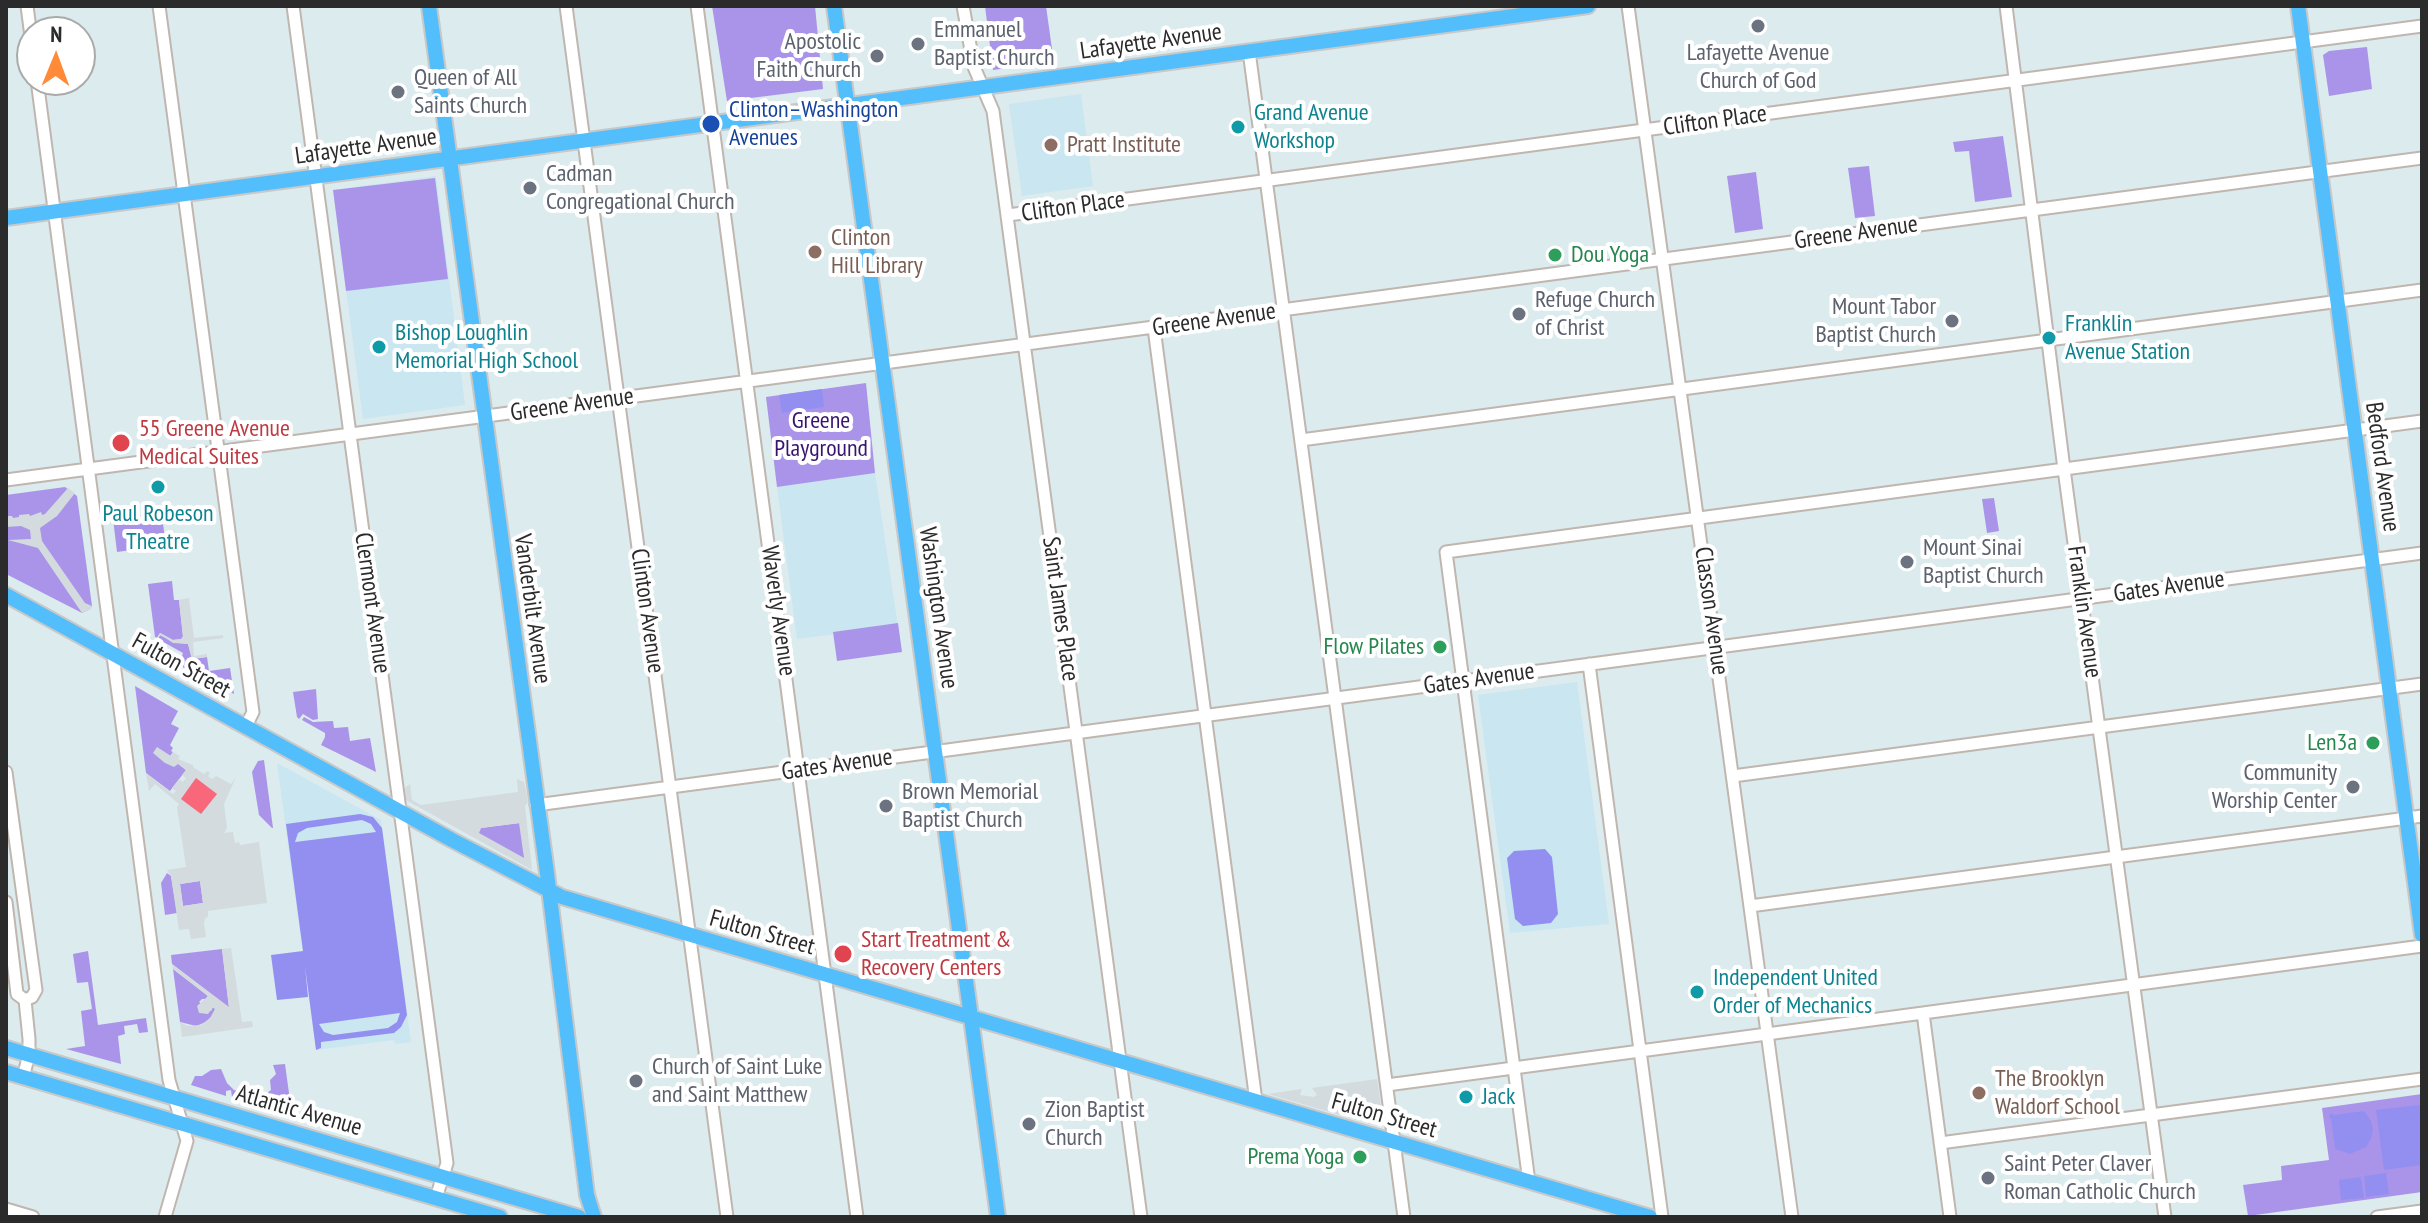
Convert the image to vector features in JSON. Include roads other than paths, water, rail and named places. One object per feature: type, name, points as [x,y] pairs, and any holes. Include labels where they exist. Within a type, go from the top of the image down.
[{"type":"main road","name":"Vanderbilt Avenue","points":[[429,6],[587,1195],[594,1217]]},
{"type":"main road","name":"Washington Avenue","points":[[834,6],[998,1217]]},
{"type":"main road","name":"Lafayette Avenue","points":[[6,218],[1588,6]]},
{"type":"main road","name":"Bedford Avenue","points":[[2298,6],[2422,935]]},
{"type":"main road","name":"Fulton Street","points":[[6,595],[562,897],[1650,1217]]},
{"type":"main road","name":"Atlantic Avenue","points":[[6,1048],[579,1217]]},
{"type":"main road","name":"Atlantic Avenue","points":[[6,1072],[500,1217]]},
{"type":"street","points":[[159,6],[253,712],[246,726]]},
{"type":"street","name":"Clermont Avenue","points":[[293,6],[447,1163],[436,1198]]},
{"type":"street","name":"Clinton Avenue","points":[[566,6],[727,1217]]},
{"type":"street","name":"Waverly Avenue","points":[[697,6],[857,1217]]},
{"type":"street","name":"Saint James Place","points":[[963,6],[974,67],[993,111],[1141,1217]]},
{"type":"street","name":"Classon Avenue","points":[[1628,6],[1792,1217]]},
{"type":"street","name":"Franklin Avenue","points":[[2006,6],[2047,340],[2165,1217]]},
{"type":"street","name":"Clifton Place","points":[[1008,215],[2422,26]]},
{"type":"street","points":[[1249,51],[1404,1217]]},
{"type":"street","points":[[39,96],[169,1080],[186,1144],[165,1217]]},
{"type":"street","name":"Greene Avenue","points":[[6,480],[2422,158]]},
{"type":"street","points":[[1301,440],[2422,290]]},
{"type":"street","points":[[1154,328],[1256,1101]]},
{"type":"street","points":[[1529,1182],[1446,552],[2422,421]]},
{"type":"street","name":"Gates Avenue","points":[[536,805],[2422,553]]},
{"type":"street","points":[[1589,664],[1662,1217]]},
{"type":"street","points":[[1733,776],[2422,684]]},
{"type":"street","points":[[6,772],[36,990],[32,997],[25,1000]]},
{"type":"street","points":[[1750,906],[2422,816]]},
{"type":"street","points":[[6,902],[17,994],[25,1000],[29,1055],[23,1077]]},
{"type":"street","points":[[1387,1085],[2422,946]]},
{"type":"street","points":[[1923,1013],[1950,1217]]},
{"type":"street","points":[[1940,1143],[2422,1079]]},
{"type":"street","points":[[6,1209],[33,1217]]},
{"type":"street","points":[[2377,1217],[2422,1211]]},
{"type":"place","name":"Lafayette Avenue Church of God","points":[[1758,26]]},
{"type":"place","name":"Emmanuel Baptist Church","points":[[918,44]]},
{"type":"place","name":"Apostolic Faith Church","points":[[877,56]]},
{"type":"place","name":"Queen of All Saints Church","points":[[398,92]]},
{"type":"place","name":"Clinton–Washington Avenues","points":[[711,124]]},
{"type":"place","name":"Grand Avenue Workshop","points":[[1238,127]]},
{"type":"place","name":"Pratt Institute","points":[[1051,145]]},
{"type":"place","name":"Cadman Congregational Church","points":[[530,188]]},
{"type":"place","name":"Clinton Hill Library","points":[[815,252]]},
{"type":"place","name":"Dou Yoga","points":[[1555,255]]},
{"type":"place","name":"Refuge Church of Christ","points":[[1519,314]]},
{"type":"place","name":"Mount Tabor Baptist Church","points":[[1952,321]]},
{"type":"place","name":"Franklin Avenue Station","points":[[2049,338]]},
{"type":"place","name":"Bishop Loughlin Memorial High School","points":[[379,347]]},
{"type":"place","name":"55 Greene Avenue Medical Suites","points":[[121,443]]},
{"type":"place","name":"Paul Robeson Theatre","points":[[158,487]]},
{"type":"place","name":"Mount Sinai Baptist Church","points":[[1907,562]]},
{"type":"place","name":"Flow Pilates","points":[[1440,647]]},
{"type":"place","name":"Len3a","points":[[2373,743]]},
{"type":"place","name":"Community Worship Center","points":[[2353,787]]},
{"type":"place","name":"Brown Memorial Baptist Church","points":[[886,806]]},
{"type":"place","name":"Start Treatment & Recovery Centers","points":[[843,954]]},
{"type":"place","name":"Independent United Order of Mechanics","points":[[1697,992]]},
{"type":"place","name":"Church of Saint Luke and Saint Matthew","points":[[636,1081]]},
{"type":"place","name":"The Brooklyn Waldorf School","points":[[1979,1093]]},
{"type":"place","name":"Jack","points":[[1466,1097]]},
{"type":"place","name":"Zion Baptist Church","points":[[1029,1124]]},
{"type":"place","name":"Prema Yoga","points":[[1360,1157]]},
{"type":"place","name":"Saint Peter Claver Roman Catholic Church","points":[[1988,1178]]},
{"type":"park label","name":"Greene Playground","points":[[821,435]]}]
